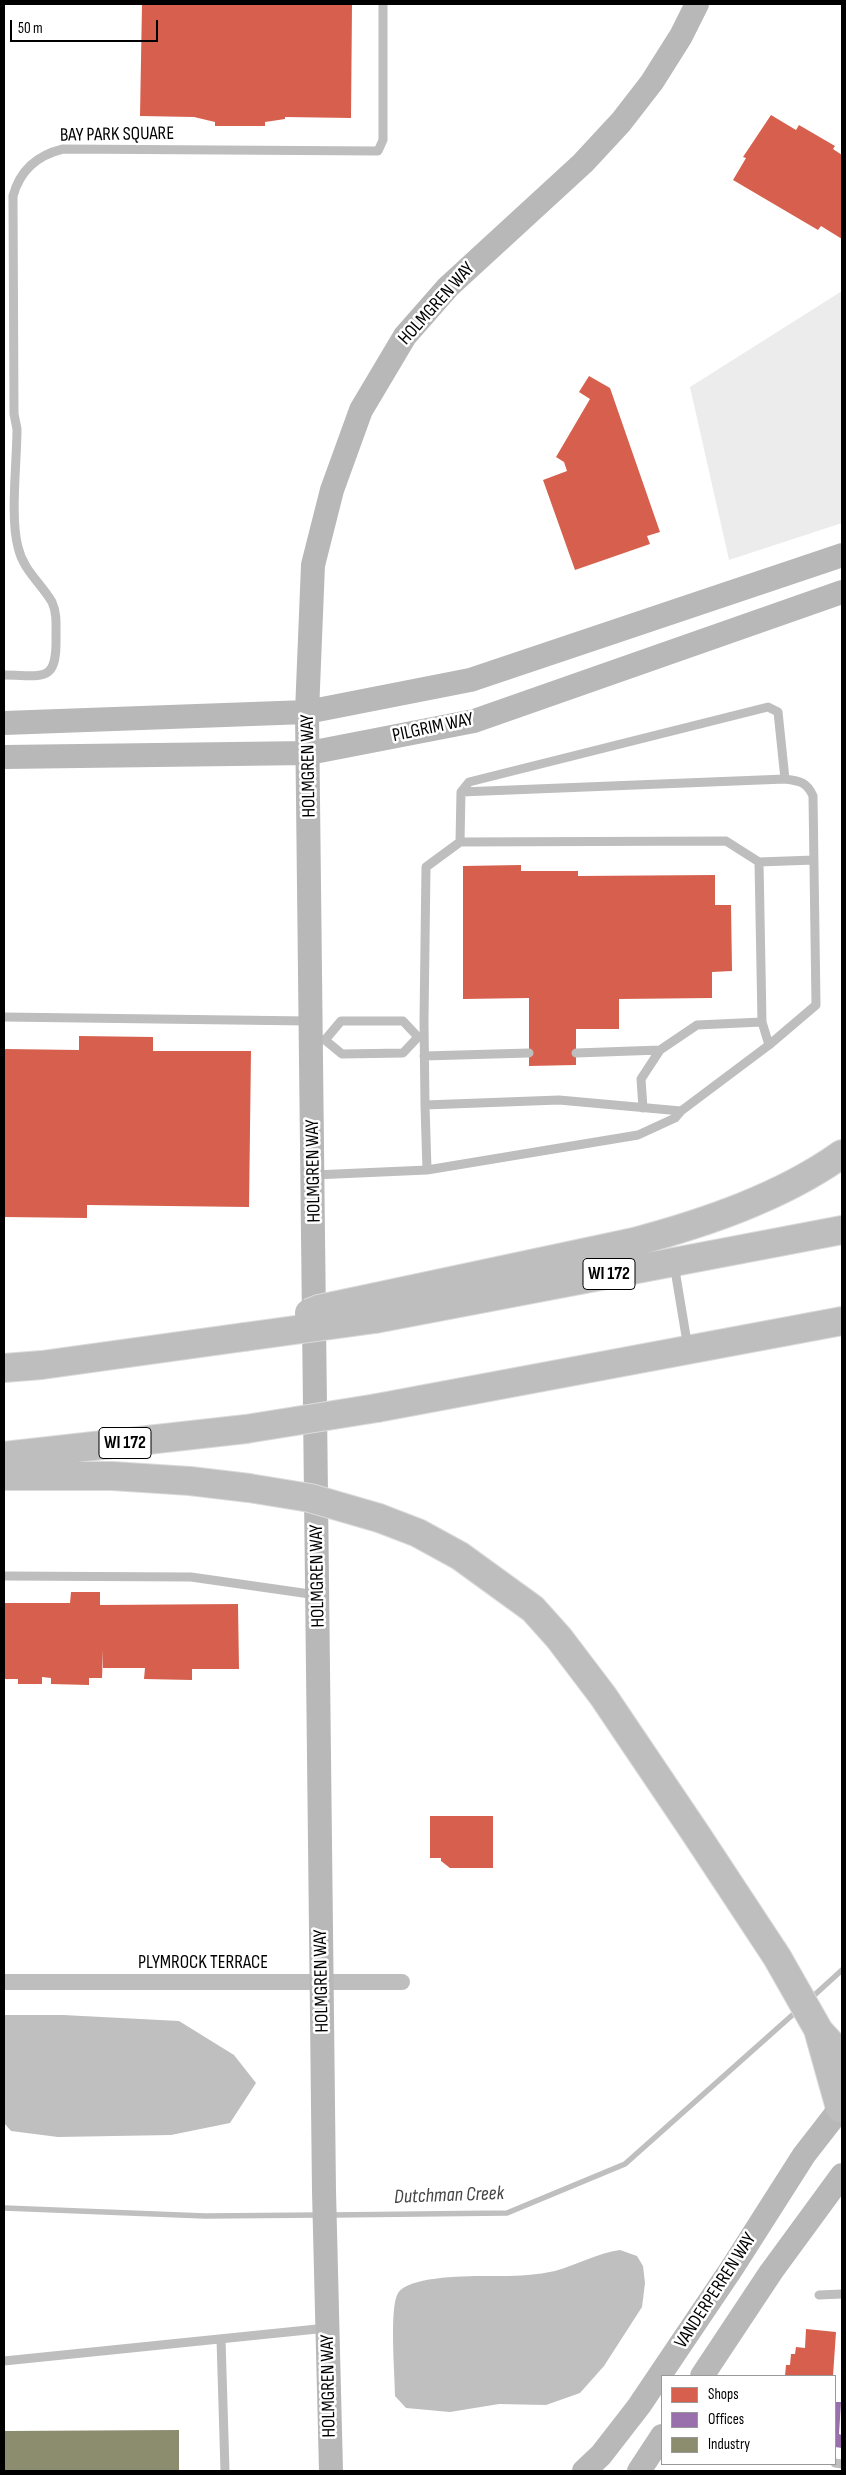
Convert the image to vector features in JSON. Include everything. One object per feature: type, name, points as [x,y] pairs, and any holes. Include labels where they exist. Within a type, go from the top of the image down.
[{"type":"highway","points":[[375,1308],[671,1232],[779,1190],[842,1154]]},
{"type":"highway","name":"WI 172","points":[[4,1368],[253,1336],[375,1308],[673,1262],[842,1230]]},
{"type":"highway","name":"WI 172","points":[[4,1456],[246,1429],[377,1408],[842,1321]]},
{"type":"highway","points":[[4,1476],[112,1476],[190,1481],[310,1498],[379,1518],[418,1533],[460,1556],[533,1609],[559,1638],[603,1696],[777,1957],[819,2031],[842,2056]]},
{"type":"highway","points":[[819,2031],[841,2107]]},
{"type":"street","name":"HOLMGREN WAY","points":[[331,2471],[324,2191],[318,1595],[314,1175],[317,1033],[307,712],[313,565],[332,490],[361,410],[405,336],[448,287],[583,163],[621,122],[652,82],[681,36],[697,4]]},
{"type":"street","name":"PILGRIM WAY","points":[[4,723],[307,712],[470,680],[842,555]]},
{"type":"street","name":"PILGRIM WAY","points":[[4,757],[309,753],[474,722],[842,592]]},
{"type":"street","name":"PLYMROCK TERRACE","points":[[4,1982],[402,1982]]},
{"type":"street","name":"VANDERPERREN WAY","points":[[584,2471],[601,2455],[639,2406],[732,2268],[804,2155],[841,2107]]},
{"type":"street","name":"VANDERPERREN WAY","points":[[703,2375],[771,2272],[842,2175]]},
{"type":"street","points":[[639,2471],[661,2438]]},
{"type":"lane","name":"BAY PARK SQUARE","points":[[4,675],[40,675],[49,672],[55,666],[56,658],[55,612],[51,602],[24,562],[16,535],[17,429],[14,414],[12,196],[23,174],[42,157],[63,149],[378,151],[382,140],[383,4]]},
{"type":"lane","points":[[460,842],[461,792],[468,782],[768,707],[778,712],[785,780]]},
{"type":"lane","points":[[314,1175],[427,1170],[638,1135],[675,1118],[769,1045],[816,1005],[814,796],[809,786],[802,781],[785,780],[461,792]]},
{"type":"lane","points":[[427,1170],[424,1056],[426,867],[460,842],[726,841],[759,862],[814,860]]},
{"type":"lane","points":[[759,862],[762,1022],[769,1045]]},
{"type":"lane","points":[[4,1017],[317,1033],[341,1021],[403,1021],[418,1037],[403,1053],[342,1054],[317,1033]]},
{"type":"lane","points":[[643,1108],[641,1079],[660,1050],[696,1025],[762,1022]]},
{"type":"lane","points":[[576,1053],[660,1050]]},
{"type":"lane","points":[[424,1056],[529,1054]]},
{"type":"lane","points":[[425,1105],[559,1100],[682,1111]]},
{"type":"lane","points":[[673,1262],[688,1351]]},
{"type":"lane","points":[[4,1576],[191,1577],[318,1595]]},
{"type":"lane","points":[[819,2295],[842,2294]]},
{"type":"lane","points":[[4,2361],[327,2328]]},
{"type":"lane","points":[[222,2339],[225,2471]]},
{"type":"shaded area","points":[[842,291],[842,523],[729,560],[690,387]]},
{"type":"shaded area","points":[[4,2015],[63,2015],[179,2021],[234,2055],[256,2083],[230,2123],[171,2135],[58,2137],[11,2131],[4,2123]]},
{"type":"shaded area","points":[[620,2250],[637,2256],[643,2266],[645,2283],[642,2307],[604,2366],[580,2393],[546,2405],[499,2404],[450,2412],[406,2408],[395,2396],[393,2342],[395,2301],[398,2293],[405,2287],[416,2282],[447,2277],[521,2275],[548,2272]]},
{"type":"building: Shops","points":[[142,4],[352,4],[351,118],[285,117],[285,119],[265,122],[265,126],[215,126],[215,122],[194,117],[140,116]]},
{"type":"building: Shops","points":[[771,115],[796,130],[799,125],[835,146],[833,149],[842,155],[842,239],[821,226],[818,230],[733,180],[746,158],[743,157]]},
{"type":"building: Shops","points":[[589,376],[610,388],[660,532],[647,536],[650,544],[575,570],[543,480],[567,471],[564,462],[556,457],[590,399],[579,392]]},
{"type":"building: Shops","points":[[521,865],[521,871],[578,871],[578,876],[715,875],[715,905],[731,905],[732,971],[712,972],[712,998],[619,999],[619,1029],[576,1029],[576,1065],[529,1066],[529,998],[463,999],[463,866]]},
{"type":"building: Shops","points":[[79,1036],[153,1037],[153,1051],[251,1051],[249,1207],[87,1205],[87,1218],[4,1217],[4,1049],[79,1050]]},
{"type":"building: Shops","points":[[71,1592],[100,1592],[100,1605],[238,1604],[239,1669],[192,1669],[192,1680],[144,1679],[145,1668],[103,1668],[103,1650],[102,1678],[89,1678],[89,1685],[51,1684],[51,1678],[42,1677],[42,1684],[18,1684],[18,1679],[4,1679],[4,1603],[70,1603]]},
{"type":"building: Shops","points":[[430,1816],[493,1816],[493,1868],[450,1868],[441,1861],[441,1858],[430,1858]]},
{"type":"building: Shops","points":[[806,2329],[836,2332],[833,2375],[785,2375],[786,2365],[790,2365],[791,2354],[795,2354],[796,2347],[805,2348]]},
{"type":"building: Offices","points":[[836,2402],[841,2402],[839,2434],[842,2435],[842,2448],[836,2447]]},
{"type":"building: Industry","points":[[179,2430],[179,2471],[4,2471],[4,2431]]},
{"type":"waterway","name":"Dutchman Creek","points":[[809,2000],[842,1970]]},
{"type":"waterway","name":"Dutchman Creek","points":[[331,2215],[507,2213],[625,2164],[798,2010]]},
{"type":"waterway","name":"Dutchman Creek","points":[[4,2208],[205,2216],[319,2215]]}]
